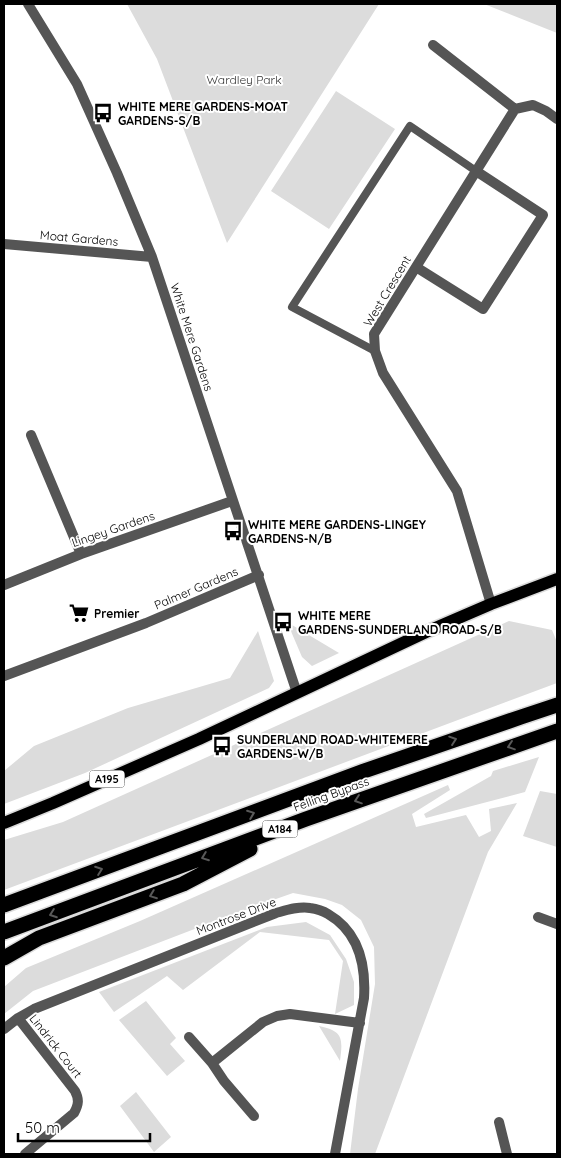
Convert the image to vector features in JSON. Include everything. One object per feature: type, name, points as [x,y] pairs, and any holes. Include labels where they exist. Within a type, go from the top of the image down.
[{"type":"highway","name":"Felling Bypass","points":[[4,905],[364,771],[557,705]]},
{"type":"highway","name":"Felling Bypass","points":[[4,932],[306,819],[557,731]]},
{"type":"highway","points":[[4,958],[39,938],[183,884],[306,819]]},
{"type":"main road","name":"A195","points":[[4,823],[199,739],[426,632],[491,604],[557,579]]},
{"type":"street","name":"White Mere Gardens","points":[[28,4],[76,84],[117,173],[152,257],[297,693]]},
{"type":"street","points":[[433,45],[516,109],[533,105],[557,118]]},
{"type":"street","name":"West Crescent","points":[[491,604],[457,491],[383,373],[375,351],[374,334],[516,109]]},
{"type":"street","points":[[416,267],[483,309],[543,215],[476,172]]},
{"type":"street","name":"Moat Gardens","points":[[4,244],[152,257]]},
{"type":"street","points":[[31,435],[81,554]]},
{"type":"street","name":"Lingey Gardens","points":[[4,585],[81,554],[232,501]]},
{"type":"street","name":"Palmer Gardens","points":[[4,676],[146,623],[259,575]]},
{"type":"street","name":"Montrose Drive","points":[[4,1028],[34,1009],[276,913],[299,907],[310,907],[322,911],[342,924],[356,942],[364,967],[364,998],[335,1154]]},
{"type":"street","points":[[538,917],[557,924]]},
{"type":"street","points":[[212,1063],[263,1022],[277,1016],[290,1014],[360,1023]]},
{"type":"street","name":"Lindrick Court","points":[[18,1018],[75,1091],[78,1098],[78,1106],[74,1113],[26,1154]]},
{"type":"street","points":[[188,1037],[212,1063],[224,1081],[254,1116]]},
{"type":"street","points":[[499,1122],[507,1154]]},
{"type":"lane","points":[[375,351],[292,307],[410,126],[476,172]]},
{"type":"green space","name":"Wardley Park","points":[[127,4],[379,4],[227,243],[157,59]]},
{"type":"green space","points":[[484,4],[557,4],[557,33]]},
{"type":"green space","points":[[336,91],[395,129],[329,229],[271,191]]},
{"type":"green space","points":[[509,621],[552,630],[557,642],[557,683],[4,890],[4,840],[63,822]]},
{"type":"green space","points":[[287,622],[339,653],[312,666],[302,657]]},
{"type":"green space","points":[[258,631],[274,681],[269,688],[85,773],[4,804],[4,771],[34,746],[128,708],[230,678]]},
{"type":"green space","points":[[539,757],[525,792],[426,818],[424,814],[491,776],[493,771]]},
{"type":"green space","points":[[448,785],[450,790],[412,814],[416,827],[466,815],[479,837],[491,831],[489,809],[517,803],[488,852],[375,1154],[350,1154],[358,1089],[375,984],[374,947],[361,920],[342,905],[325,899],[293,893],[33,991],[4,1014],[4,987],[26,968],[140,921]]},
{"type":"green space","points":[[540,791],[557,794],[557,847],[523,836]]},
{"type":"green space","points":[[306,922],[330,935],[346,959],[354,982],[354,1005],[335,1014],[343,961],[329,940],[260,932],[183,990],[167,976],[114,1012],[99,992],[267,927]]},
{"type":"green space","points":[[146,1001],[176,1038],[170,1044],[185,1061],[167,1076],[119,1020]]},
{"type":"green space","points":[[319,1026],[333,1030],[340,1037],[340,1061]]},
{"type":"green space","points":[[136,1092],[171,1137],[154,1152],[120,1106]]},
{"type":"place","name":"WHITE MERE GARDENS-MOAT GARDENS-S/B","points":[[103,113]]},
{"type":"place","name":"WHITE MERE GARDENS-LINGEY GARDENS-N/B","points":[[233,531]]},
{"type":"place","name":"Premier","points":[[79,613]]},
{"type":"place","name":"WHITE MERE GARDENS-SUNDERLAND ROAD-S/B","points":[[283,622]]},
{"type":"place","name":"SUNDERLAND ROAD-WHITEMERE GARDENS-W/B","points":[[222,746]]}]
